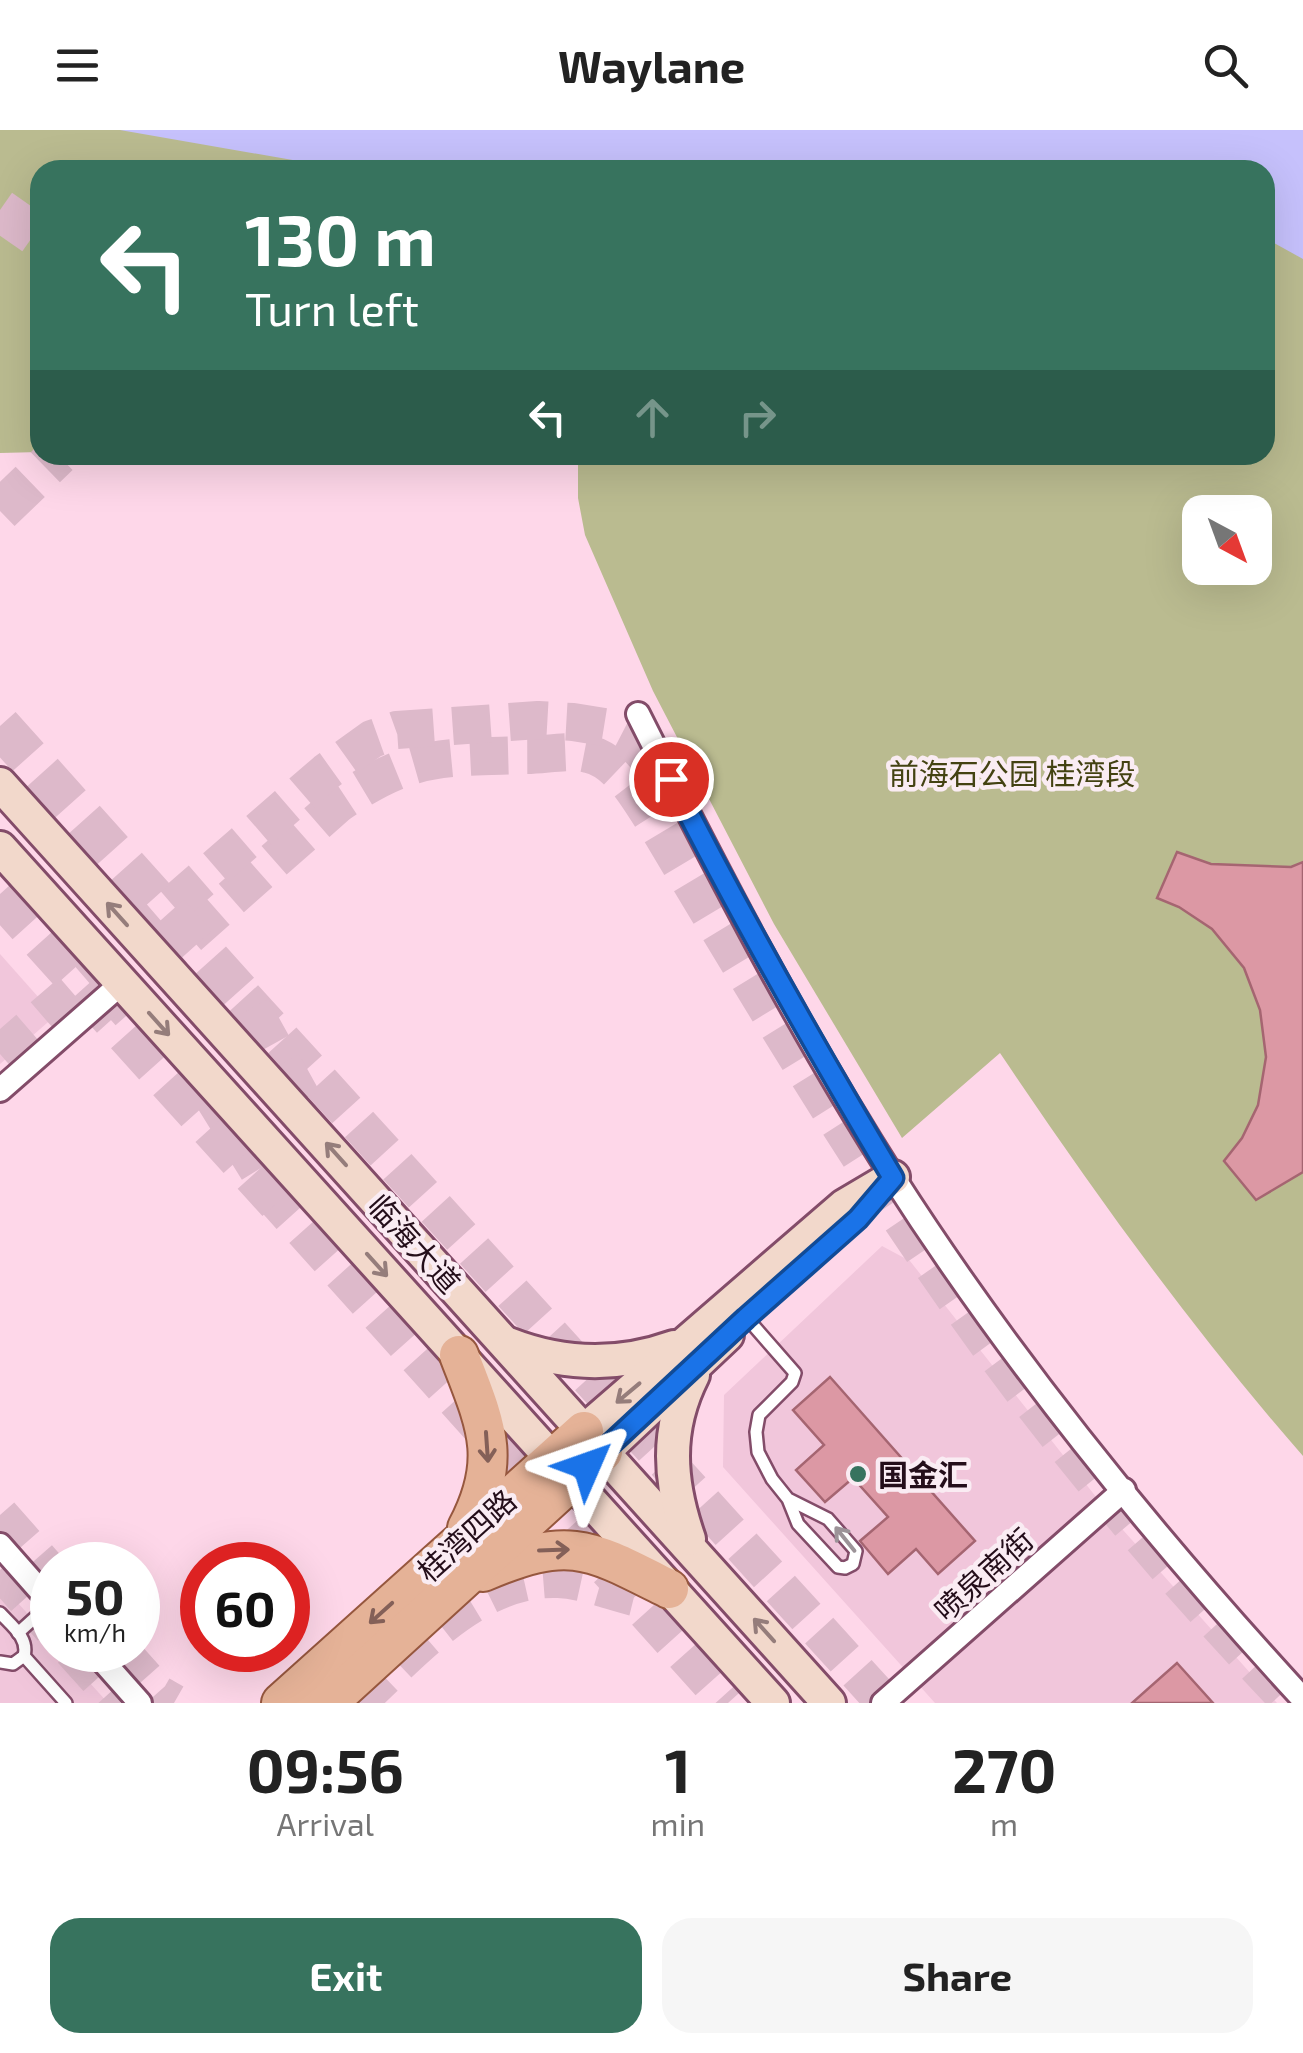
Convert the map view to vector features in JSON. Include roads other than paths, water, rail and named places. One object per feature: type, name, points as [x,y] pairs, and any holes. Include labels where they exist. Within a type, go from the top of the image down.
[{"type":"main road","name":"临海大道","points":[[0,784],[829,1703]]},
{"type":"main road","name":"临海大道","points":[[0,848],[773,1703]]},
{"type":"main road","name":"桂湾四路","points":[[694,1351],[746,1318],[858,1219],[893,1178]]},
{"type":"main road","name":"桂湾四路","points":[[280,1703],[454,1567],[694,1351],[844,1206],[893,1178]]},
{"type":"main road","points":[[506,1344],[532,1354],[595,1362],[623,1362],[694,1351],[676,1416],[672,1450],[672,1483],[694,1553]]},
{"type":"main road","points":[[459,1355],[484,1420],[488,1472],[482,1500],[466,1529],[454,1567],[560,1548],[589,1552],[669,1589]]},
{"type":"main road","name":"桂湾四路","points":[[328,1703],[454,1567]]},
{"type":"street","points":[[638,714],[729,893],[893,1178],[1018,1357],[1124,1490],[1303,1699]]},
{"type":"street","points":[[0,1090],[122,982]]},
{"type":"street","name":"喷泉南街","points":[[883,1703],[1124,1490]]},
{"type":"street","points":[[0,1545],[30,1579]]},
{"type":"street","points":[[113,1672],[140,1703]]},
{"type":"lane","points":[[746,1318],[794,1374],[792,1382],[764,1407],[756,1432],[762,1462],[788,1499],[798,1524],[835,1565],[844,1568],[854,1564],[856,1550],[828,1518],[788,1499]]},
{"type":"lane","points":[[0,1613],[25,1642],[24,1656],[66,1703]]},
{"type":"lane","points":[[18,1633],[30,1623]]},
{"type":"lane","points":[[0,1662],[13,1664],[24,1656]]},
{"type":"tunnel","points":[[0,210],[30,231]]},
{"type":"tunnel","points":[[0,511],[48,465]]},
{"type":"tunnel","points":[[0,1054],[326,772],[372,739],[397,730],[538,720],[604,727],[633,742],[653,764],[674,798]]},
{"type":"tunnel","points":[[0,726],[244,998],[301,1101]]},
{"type":"tunnel","points":[[103,1011],[338,804],[387,775],[449,758],[574,752],[610,764],[643,804],[855,1148],[983,1337],[1131,1525],[1291,1703]]},
{"type":"tunnel","points":[[0,894],[278,1202]]},
{"type":"tunnel","points":[[244,998],[885,1703]]},
{"type":"tunnel","points":[[208,1089],[278,1202],[728,1703]]},
{"type":"tunnel","points":[[0,1515],[30,1549]]},
{"type":"tunnel","points":[[0,1570],[30,1603]]},
{"type":"tunnel","points":[[357,1703],[447,1621],[500,1590],[528,1581],[558,1579],[634,1597]]},
{"type":"tunnel","points":[[92,1672],[120,1703]]},
{"type":"tunnel","points":[[140,1672],[160,1695],[174,1703]]},
{"type":"place","name":"国金汇","points":[[858,1474]]},
{"type":"park label","name":"前海石公园 桂湾段","points":[[1012,773]]}]
